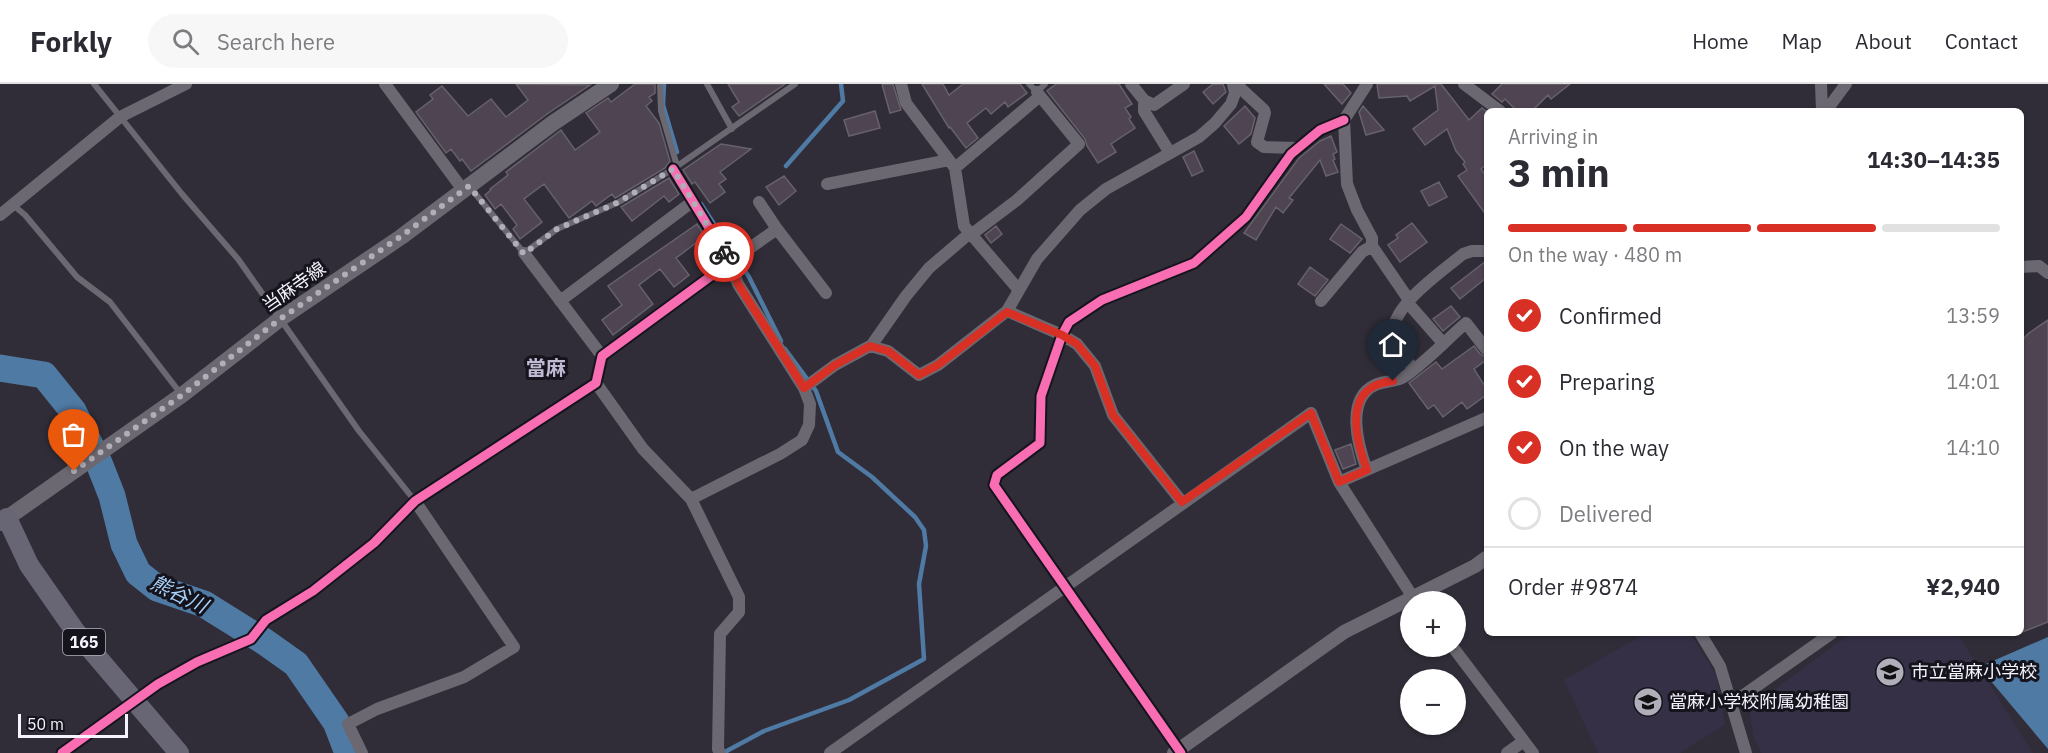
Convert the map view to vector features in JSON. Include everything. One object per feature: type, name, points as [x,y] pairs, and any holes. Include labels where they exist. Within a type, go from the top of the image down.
[{"type":"highway","name":"165","points":[[3,520],[29,565],[75,631],[179,753]]},
{"type":"main road","name":"当麻寺線","points":[[3,520],[182,395],[280,319],[400,237],[553,123],[611,84]]},
{"type":"street","points":[[0,214],[120,117],[186,84]]},
{"type":"street","points":[[385,84],[466,188]]},
{"type":"street","points":[[901,84],[906,103],[952,164],[964,226],[1018,290]]},
{"type":"street","points":[[1131,84],[1144,100],[1154,105],[1184,84]]},
{"type":"street","points":[[1235,84],[1266,114],[1257,142],[1259,145],[1298,148]]},
{"type":"street","points":[[872,346],[888,351],[919,375],[938,365],[1007,312],[1036,259],[1080,210],[1106,189],[1199,137],[1231,104],[1235,84]]},
{"type":"street","points":[[1367,84],[1344,120],[1320,130],[1291,154],[1246,217],[1194,263],[1102,300],[1069,322],[1062,335],[1041,396],[1040,443],[997,475],[994,485],[1178,752],[1344,632],[1400,606]]},
{"type":"street","points":[[1464,84],[1496,108]]},
{"type":"street","points":[[1821,84],[1824,108]]},
{"type":"street","points":[[1826,108],[1846,84]]},
{"type":"street","points":[[809,384],[835,365],[872,346],[906,296],[929,268],[971,233],[1017,200],[1078,144],[1038,89],[952,164],[827,184]]},
{"type":"street","points":[[1144,100],[1144,111],[1170,153]]},
{"type":"street","points":[[1344,120],[1347,184],[1357,210],[1372,238],[1372,246],[1408,301],[1443,343]]},
{"type":"street","points":[[675,168],[692,202],[734,259],[738,284],[809,384],[810,404],[809,425],[802,440],[780,454],[691,499]]},
{"type":"street","points":[[560,301],[692,202]]},
{"type":"street","points":[[759,202],[826,293]]},
{"type":"street","points":[[62,753],[158,684],[197,662],[254,635],[266,620],[313,591],[374,543],[415,501],[596,383],[602,357],[777,229]]},
{"type":"street","points":[[1321,301],[1362,252],[1372,246]]},
{"type":"street","points":[[1413,370],[1394,335],[1397,315],[1408,301],[1463,254],[1484,251]]},
{"type":"street","points":[[524,254],[602,357]]},
{"type":"street","points":[[2024,267],[2045,268]]},
{"type":"street","points":[[1007,312],[1062,335],[1077,344],[1095,366],[1113,415],[1182,502]]},
{"type":"street","points":[[1367,470],[1356,436],[1355,425],[1364,394],[1377,384],[1402,378],[1466,323],[1484,347]]},
{"type":"street","points":[[596,383],[643,449],[691,499],[739,597],[739,612],[720,633],[719,751]]},
{"type":"street","points":[[830,753],[1311,413],[1339,482],[1409,591]]},
{"type":"street","points":[[1339,482],[1484,419]]},
{"type":"street","points":[[362,753],[348,724],[377,708],[464,677],[513,647],[415,501]]},
{"type":"street","points":[[1429,591],[1484,559]]},
{"type":"street","points":[[1702,636],[1720,666],[1746,753]]},
{"type":"street","points":[[1731,704],[1828,636]]},
{"type":"street","points":[[1460,657],[1533,753]]},
{"type":"street","points":[[1508,753],[1524,741]]},
{"type":"lane","points":[[94,84],[182,194],[238,259],[358,431],[415,501]]},
{"type":"lane","points":[[660,84],[661,111],[675,168]]},
{"type":"lane","points":[[707,84],[732,129]]},
{"type":"lane","points":[[466,188],[524,254],[557,229],[619,202],[675,168],[795,84]]},
{"type":"lane","points":[[13,205],[26,215],[77,277],[110,302],[182,395]]},
{"type":"shaded area","name":"當麻小学校附属幼稚園","points":[[1641,636],[1692,636],[1716,675],[1725,724],[1680,753],[1598,753],[1564,680]]},
{"type":"shaded area","name":"市立當麻小学校","points":[[1847,636],[1959,636],[2033,753],[1762,753],[1754,739],[1749,708]]},
{"type":"water","points":[[2048,637],[2048,749],[1979,667]]},
{"type":"building","points":[[516,84],[590,85],[471,171],[451,149],[446,153],[416,112],[433,99],[430,95],[442,86],[468,116],[491,99],[506,117],[528,100]]},
{"type":"building","points":[[635,84],[655,84],[655,93],[649,97],[652,101],[646,106],[659,123],[670,161],[665,168],[615,198],[612,194],[596,206],[592,201],[569,218],[544,184],[524,199],[542,222],[520,239],[513,229],[517,225],[501,204],[495,209],[485,195],[508,175],[506,172],[561,130],[575,150],[600,132],[586,113],[608,98],[611,102]]},
{"type":"building","points":[[728,84],[785,84],[739,116],[732,107],[739,102]]},
{"type":"building","points":[[882,84],[893,84],[901,110],[890,113]]},
{"type":"building","points":[[922,84],[943,84],[949,95],[963,84],[1020,84],[1027,93],[1008,107],[1005,102],[991,114],[986,108],[967,123],[978,138],[966,148],[949,128]]},
{"type":"building","points":[[1056,84],[1119,84],[1132,104],[1125,108],[1135,128],[1111,144],[1116,152],[1098,163],[1085,139],[1047,91]]},
{"type":"building","points":[[1213,84],[1223,84],[1226,92],[1213,104],[1203,92]]},
{"type":"building","points":[[1324,84],[1343,84],[1351,93],[1342,104]]},
{"type":"building","points":[[1377,84],[1441,84],[1469,120],[1482,108],[1484,110],[1484,167],[1481,169],[1484,173],[1484,212],[1458,176],[1467,170],[1447,129],[1425,145],[1413,129],[1438,110],[1435,86],[1410,101],[1407,96],[1379,98]]},
{"type":"building","points":[[1502,84],[1570,84],[1551,99],[1548,95],[1535,108],[1514,108],[1505,99],[1502,102],[1492,94]]},
{"type":"building","points":[[1245,106],[1255,118],[1251,134],[1239,144],[1224,126]]},
{"type":"building","points":[[1363,106],[1384,130],[1366,135],[1359,112]]},
{"type":"building","points":[[875,111],[880,128],[849,136],[844,120]]},
{"type":"building","points":[[1331,136],[1337,152],[1333,154],[1335,159],[1333,160],[1338,172],[1326,176],[1320,160],[1289,198],[1293,200],[1283,213],[1276,207],[1256,240],[1244,233],[1299,158],[1320,141]]},
{"type":"building","points":[[721,144],[751,149],[720,172],[726,179],[719,184],[725,192],[710,203],[695,182],[692,184],[683,170]]},
{"type":"building","points":[[1194,151],[1203,171],[1192,176],[1183,157]]},
{"type":"building","points":[[784,176],[796,191],[779,205],[766,187]]},
{"type":"building","points":[[669,178],[679,194],[669,202],[664,196],[632,221],[621,207]]},
{"type":"building","points":[[1439,182],[1447,197],[1429,206],[1421,191]]},
{"type":"building","points":[[1412,223],[1427,242],[1400,262],[1388,245],[1398,238],[1396,235]]},
{"type":"building","points":[[697,224],[705,236],[676,258],[689,275],[674,287],[660,269],[639,285],[653,304],[613,335],[602,320],[622,305],[608,286]]},
{"type":"building","points":[[1341,224],[1362,239],[1350,253],[1330,239]]},
{"type":"building","points":[[996,226],[1002,234],[991,243],[985,235]]},
{"type":"building","points":[[1484,263],[1484,280],[1460,299],[1451,288]]},
{"type":"building","points":[[1310,267],[1328,280],[1315,296],[1298,284]]},
{"type":"building","points":[[1451,306],[1460,317],[1443,331],[1433,319]]},
{"type":"building","points":[[2048,320],[2048,622],[2024,631],[2024,338]]},
{"type":"building","points":[[1474,346],[1484,356],[1484,362],[1474,369],[1484,385],[1484,396],[1467,409],[1462,402],[1443,417],[1434,405],[1428,409],[1409,383],[1436,362],[1442,369]]},
{"type":"building","points":[[1351,444],[1356,464],[1343,469],[1335,450]]},
{"type":"waterway","points":[[664,84],[663,105],[677,152]]},
{"type":"waterway","points":[[786,166],[843,101],[841,84]]},
{"type":"waterway","points":[[701,204],[749,277],[781,341]]},
{"type":"waterway","points":[[723,753],[764,731],[849,700],[924,659],[919,584],[926,546],[924,530],[915,517],[872,477],[838,452],[816,391],[785,349]]},
{"type":"waterway","name":"熊谷川","points":[[0,368],[44,375],[73,411],[99,463],[112,496],[124,544],[138,573],[157,588],[204,604],[296,664],[336,722],[348,753]]},
{"type":"cycle path","points":[[1181,753],[994,485],[997,475],[1040,443],[1041,396],[1062,335],[1069,322],[1102,300],[1194,263],[1246,217],[1291,154],[1320,130],[1344,120]]},
{"type":"cycle path","points":[[62,753],[158,684],[197,662],[251,639],[266,620],[313,591],[374,543],[415,501],[596,383],[602,356],[730,262],[673,169]]},
{"type":"way so far","points":[[74,471],[182,395],[280,319],[400,237],[469,186],[524,254],[557,229],[619,202],[673,169],[724,252]]},
{"type":"place","name":"市立當麻小学校","points":[[1890,672]]},
{"type":"place","name":"當麻小学校附属幼稚園","points":[[1648,702]]},
{"type":"district","name":"當麻","points":[[546,368]]},
{"type":"route","points":[[724,252],[738,284],[804,388],[835,365],[870,346],[888,351],[919,375],[938,365],[1007,312],[1062,335],[1077,344],[1095,366],[1113,415],[1182,502],[1311,413],[1339,482],[1367,470],[1356,436],[1355,425],[1360,405],[1364,394],[1369,389],[1377,384],[1393,381]]}]
